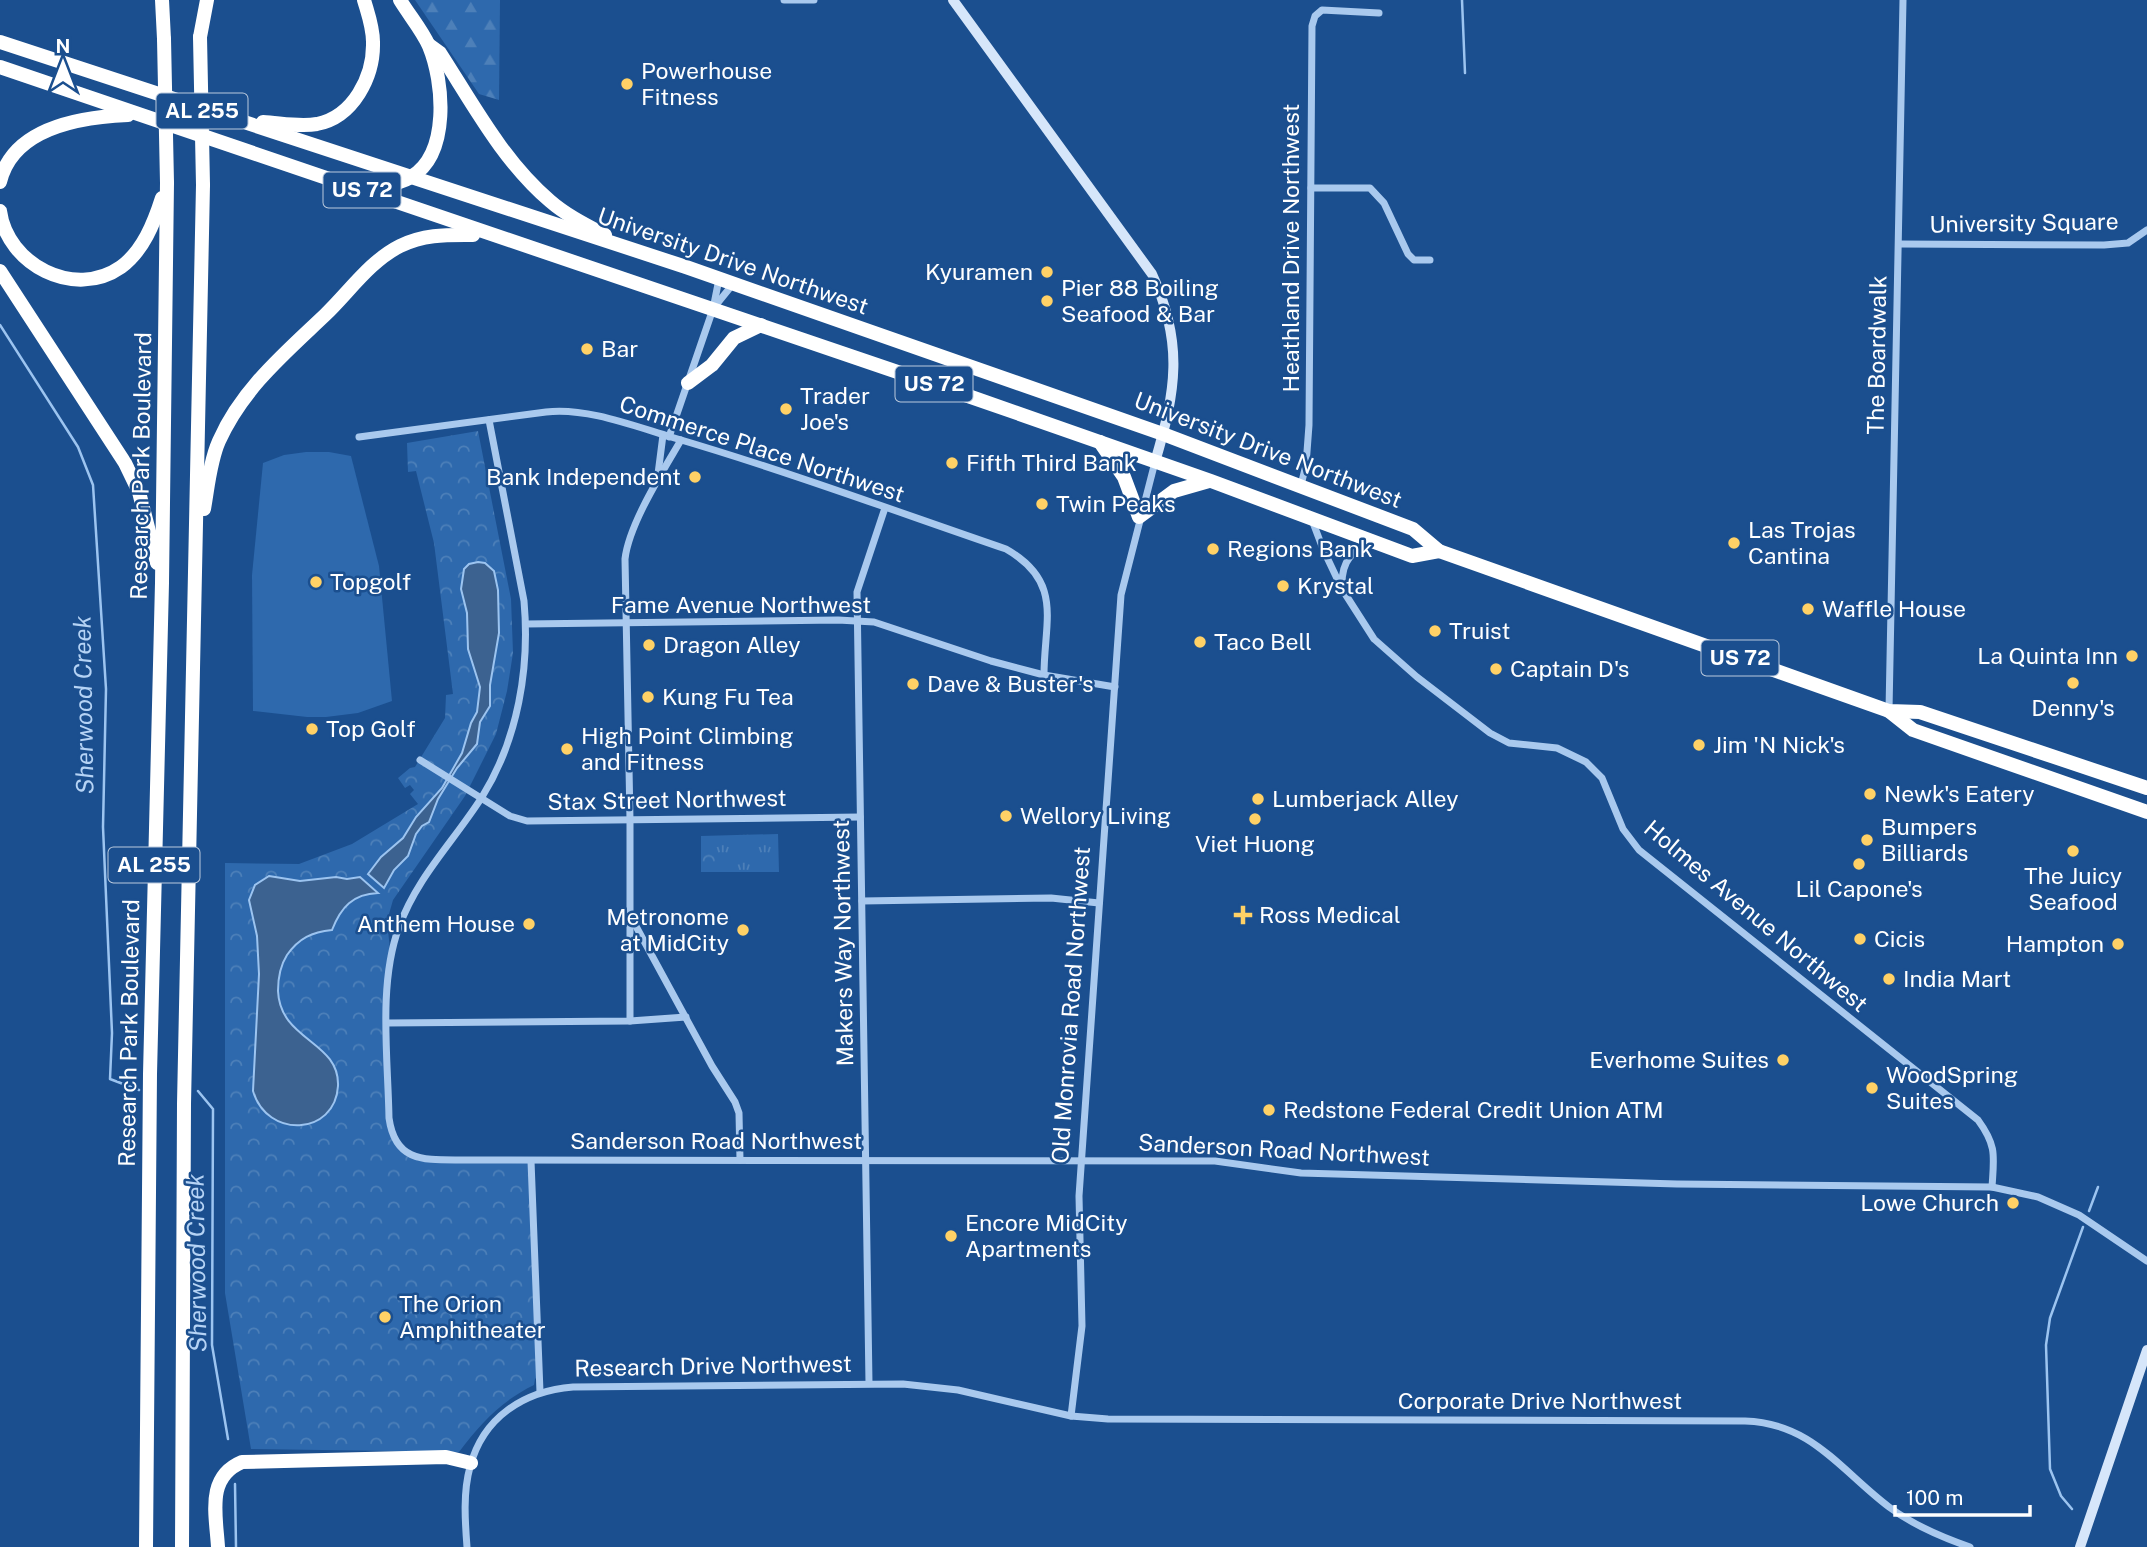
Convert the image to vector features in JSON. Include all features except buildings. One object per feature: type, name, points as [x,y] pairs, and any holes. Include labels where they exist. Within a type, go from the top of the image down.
[{"type":"highway","name":"AL 255","points":[[162,0],[167,183]]},
{"type":"highway","name":"AL 255","points":[[185,1547],[184,1104],[203,185],[198,0]]},
{"type":"highway","points":[[200,37],[207,0]]},
{"type":"highway","points":[[242,120],[300,126],[319,124],[336,117],[350,106],[366,80],[372,61],[371,24],[364,0]]},
{"type":"highway","points":[[363,191],[409,178],[420,170],[429,158],[441,121],[440,85],[429,45],[400,0]]},
{"type":"highway","name":"University Drive Northwest","points":[[3,44],[242,120],[409,178],[726,281],[1301,485],[1412,529],[1439,551],[1889,711],[1920,712],[2147,788]]},
{"type":"highway","points":[[429,45],[440,53],[485,125],[534,186],[576,219],[637,252]]},
{"type":"highway","name":"University Drive Northwest","points":[[0,67],[1155,461],[1412,556],[1439,551]]},
{"type":"highway","points":[[0,182],[18,149],[43,132],[83,120],[137,114]]},
{"type":"highway","points":[[0,211],[8,237],[33,265],[64,278],[101,276],[120,267],[135,254],[149,233],[167,183]]},
{"type":"highway","name":"Research Park Boulevard","points":[[146,1547],[150,1074],[162,583],[167,183]]},
{"type":"highway","points":[[196,548],[218,443],[251,388],[281,355],[364,274],[397,248],[431,235],[487,235]]},
{"type":"highway","points":[[0,271],[125,463],[139,492],[162,583]]},
{"type":"highway","points":[[688,383],[712,365],[734,338],[761,325]]},
{"type":"highway","points":[[1100,442],[1124,477],[1139,517],[1174,491],[1211,481]]},
{"type":"highway","name":"University Drive Northwest","points":[[1889,711],[1913,730],[2147,812]]},
{"type":"highway","points":[[218,1547],[216,1510],[219,1482],[225,1471],[242,1461],[446,1457],[471,1463]]},
{"type":"street","points":[[784,0],[814,0]]},
{"type":"street","name":"Old Monrovia Road Northwest","points":[[953,0],[1152,274],[1172,331],[1173,388],[1121,595],[1084,1160],[1079,1196],[1082,1326],[1071,1416]]},
{"type":"street","name":"The Boardwalk","points":[[1889,711],[1903,0]]},
{"type":"street","name":"Heathland Drive Northwest","points":[[1301,485],[1306,465],[1308,425],[1312,26],[1315,16],[1322,10],[1379,13]]},
{"type":"street","points":[[1311,188],[1370,188],[1384,203],[1408,254],[1414,260],[1430,261]]},
{"type":"street","name":"University Square","points":[[1899,244],[2104,245],[2128,243],[2147,230]]},
{"type":"street","points":[[713,309],[726,281]]},
{"type":"street","points":[[658,478],[666,436],[726,281]]},
{"type":"street","name":"Commerce Place Northwest","points":[[359,438],[572,411],[681,440],[885,508],[1006,550],[1021,558],[1035,571],[1045,589],[1047,610],[1044,675]]},
{"type":"street","name":"Sanderson Road Northwest","points":[[489,420],[520,578],[526,624],[524,666],[516,716],[500,759],[481,798],[425,875],[405,912],[391,959],[387,992],[389,1118],[391,1132],[398,1145],[411,1155],[425,1160],[531,1161],[1215,1161],[1308,1174],[1676,1184],[1992,1187]]},
{"type":"street","points":[[630,1021],[626,551],[658,478],[681,440]]},
{"type":"street","name":"Makers Way Northwest","points":[[869,1383],[857,592],[885,508]]},
{"type":"street","name":"Holmes Avenue Northwest","points":[[1312,520],[1342,589],[1374,639],[1417,677],[1490,733],[1509,743],[1557,748],[1586,762],[1602,778],[1623,829],[1639,850],[1978,1120],[1991,1137],[1994,1154],[1992,1187]]},
{"type":"street","points":[[1342,589],[1343,567],[1350,556],[1358,549],[1377,543]]},
{"type":"street","name":"Fame Avenue Northwest","points":[[526,624],[874,622],[991,661],[1044,675],[1115,687]]},
{"type":"street","name":"Stax Street Northwest","points":[[420,760],[510,816],[527,821],[860,817]]},
{"type":"street","points":[[862,901],[1051,898],[1099,903]]},
{"type":"street","points":[[630,916],[735,1102],[739,1113],[740,1160]]},
{"type":"street","points":[[387,1023],[630,1021],[686,1017]]},
{"type":"street","points":[[531,1161],[540,1392]]},
{"type":"street","points":[[1992,1187],[2038,1197],[2079,1215],[2147,1261]]},
{"type":"street","points":[[2080,1547],[2147,1350]]},
{"type":"street","name":"Research Drive Northwest","points":[[467,1547],[466,1486],[480,1441],[502,1414],[522,1399],[540,1392],[572,1387],[869,1383],[919,1385],[958,1390],[1071,1416]]},
{"type":"street","name":"Corporate Drive Northwest","points":[[1071,1416],[1141,1420],[1772,1423],[1795,1431],[1815,1444],[1889,1507],[1909,1520],[1944,1538],[1970,1547]]},
{"type":"green space","points":[[415,0],[500,0],[499,100],[479,94]]},
{"type":"green space","points":[[478,431],[511,599],[513,653],[496,734],[465,796],[393,900],[387,921],[391,959],[387,1023],[391,1132],[410,1155],[531,1161],[539,1375],[534,1385],[511,1398],[492,1414],[459,1452],[251,1449],[225,1293],[225,863],[299,864],[352,844],[418,804],[410,794],[414,790],[410,785],[405,788],[398,778],[415,767],[445,718],[446,695],[453,694],[434,543],[416,471],[408,472],[407,443]]},
{"type":"green space","name":"Topgolf","points":[[306,452],[351,456],[379,566],[392,701],[358,713],[307,717],[253,711],[252,575],[263,463],[284,455]]},
{"type":"green space","points":[[778,834],[779,872],[701,872],[701,836]]},
{"type":"green space","points":[[701,850],[717,850],[717,872],[701,872]]},
{"type":"shaded area","points":[[485,563],[494,571],[498,590],[499,633],[490,685],[490,706],[480,722],[477,744],[457,768],[438,799],[429,822],[416,834],[408,856],[394,870],[384,888],[368,874],[381,857],[403,838],[416,817],[442,788],[462,753],[477,712],[480,687],[468,649],[467,613],[461,589],[464,569],[469,564]]},
{"type":"shaded area","points":[[269,876],[300,881],[360,877],[378,893],[362,896],[349,903],[332,930],[318,932],[301,940],[287,955],[281,968],[278,991],[281,1008],[288,1021],[330,1059],[336,1071],[338,1086],[334,1103],[325,1115],[300,1125],[285,1124],[272,1118],[261,1107],[253,1091],[259,974],[257,936],[249,900],[255,885]]},
{"type":"waterway","points":[[1462,0],[1465,73]]},
{"type":"waterway","name":"Sherwood Creek","points":[[0,325],[78,447],[93,485],[106,689],[103,827],[112,1033],[110,1079],[139,1090]]},
{"type":"waterway","name":"Sherwood Creek","points":[[198,1091],[213,1109],[212,1345],[228,1439]]},
{"type":"waterway","points":[[2089,1211],[2098,1187]]},
{"type":"waterway","points":[[2072,1509],[2061,1496],[2050,1469],[2046,1345],[2050,1318],[2083,1227]]},
{"type":"waterway","name":"Sherwood Creek","points":[[235,1484],[236,1547]]},
{"type":"place","name":"Powerhouse Fitness","points":[[627,84]]},
{"type":"place","name":"Kyuramen","points":[[1047,272]]},
{"type":"place","name":"Pier 88 Boiling Seafood & Bar","points":[[1047,301]]},
{"type":"place","name":"Bar","points":[[587,349]]},
{"type":"place","name":"Trader Joe's","points":[[786,409]]},
{"type":"place","name":"Fifth Third Bank","points":[[952,463]]},
{"type":"place","name":"Bank Independent","points":[[695,477]]},
{"type":"place","name":"Twin Peaks","points":[[1042,504]]},
{"type":"place","name":"Las Trojas Cantina","points":[[1734,543]]},
{"type":"place","name":"Regions Bank","points":[[1213,549]]},
{"type":"place","name":"Topgolf","points":[[316,582]]},
{"type":"place","name":"Krystal","points":[[1283,586]]},
{"type":"place","name":"Waffle House","points":[[1808,609]]},
{"type":"place","name":"Truist","points":[[1435,631]]},
{"type":"place","name":"Taco Bell","points":[[1200,642]]},
{"type":"place","name":"Dragon Alley","points":[[649,645]]},
{"type":"place","name":"La Quinta Inn","points":[[2132,656]]},
{"type":"place","name":"Captain D's","points":[[1496,669]]},
{"type":"place","name":"Denny's","points":[[2073,683]]},
{"type":"place","name":"Dave & Buster's","points":[[913,684]]},
{"type":"place","name":"Kung Fu Tea","points":[[648,697]]},
{"type":"place","name":"Top Golf","points":[[312,729]]},
{"type":"place","name":"Jim 'N Nick's","points":[[1699,745]]},
{"type":"place","name":"High Point Climbing and Fitness","points":[[567,749]]},
{"type":"place","name":"Newk's Eatery","points":[[1870,794]]},
{"type":"place","name":"Lumberjack Alley","points":[[1258,799]]},
{"type":"place","name":"Wellory Living","points":[[1006,816]]},
{"type":"place","name":"Viet Huong","points":[[1255,819]]},
{"type":"place","name":"Bumpers Billiards","points":[[1867,840]]},
{"type":"place","name":"The Juicy Seafood","points":[[2073,851]]},
{"type":"place","name":"Lil Capone's","points":[[1859,864]]},
{"type":"place","name":"Ross Medical","points":[[1243,915]]},
{"type":"place","name":"Anthem House","points":[[529,924]]},
{"type":"place","name":"Metronome at MidCity","points":[[743,930]]},
{"type":"place","name":"Cicis","points":[[1860,939]]},
{"type":"place","name":"Hampton","points":[[2118,944]]},
{"type":"place","name":"India Mart","points":[[1889,979]]},
{"type":"place","name":"Everhome Suites","points":[[1783,1060]]},
{"type":"place","name":"WoodSpring Suites","points":[[1872,1088]]},
{"type":"place","name":"Redstone Federal Credit Union ATM","points":[[1269,1110]]},
{"type":"place","name":"Lowe Church","points":[[2013,1203]]},
{"type":"place","name":"Encore MidCity Apartments","points":[[951,1236]]},
{"type":"place","name":"The Orion Amphitheater","points":[[385,1317]]}]
